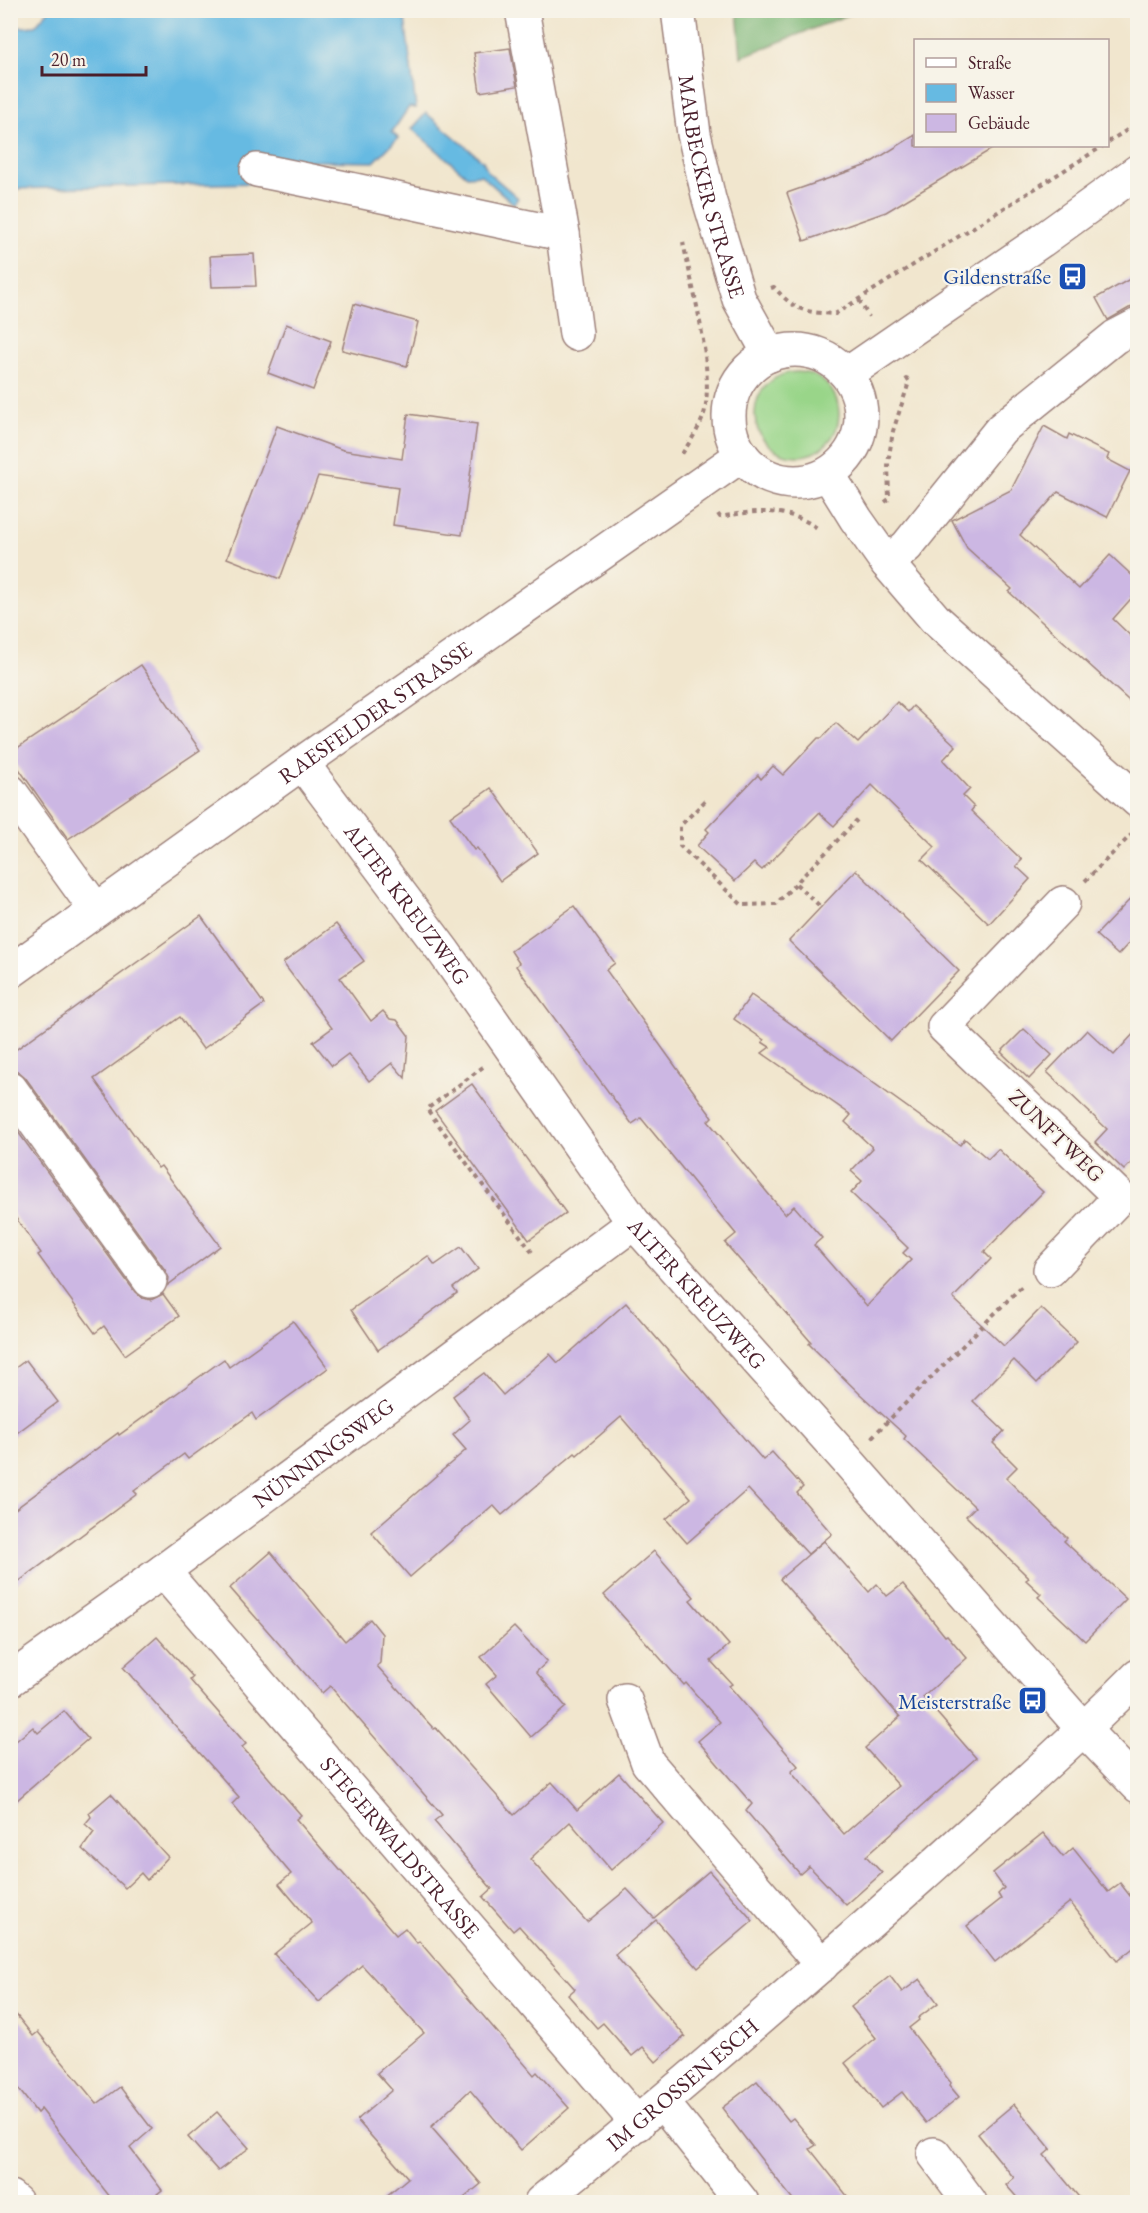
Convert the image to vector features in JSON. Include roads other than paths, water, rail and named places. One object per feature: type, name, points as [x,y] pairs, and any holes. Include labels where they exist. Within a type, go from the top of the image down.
[{"type":"street","points":[[522,10],[563,234],[576,334]]},
{"type":"street","name":"MARBECKER STRASSE","points":[[678,10],[694,134],[709,199],[739,299],[770,355]]},
{"type":"street","points":[[257,170],[353,188],[475,217],[563,234]]},
{"type":"street","points":[[846,374],[1137,171]]},
{"type":"street","points":[[887,563],[907,546],[1001,429],[1115,337],[1137,325]]},
{"type":"street","points":[[794,350],[817,353],[830,359],[846,374],[857,392],[862,414],[855,446],[846,459],[828,474],[811,480],[788,482],[765,475],[742,455],[735,444],[729,421],[731,398],[741,377],[752,365],[770,355],[794,350]]},
{"type":"street","name":"RAESFELDER STRASSE","points":[[10,972],[302,763],[742,455]]},
{"type":"street","points":[[828,474],[887,563],[935,619],[1137,801]]},
{"type":"street","name":"ALTER KREUZWEG","points":[[302,763],[444,952],[634,1223],[846,1458],[1084,1730],[1137,1786]]},
{"type":"street","points":[[10,791],[96,910]]},
{"type":"street","name":"ZUNFTWEG","points":[[1050,1270],[1120,1197],[944,1027],[1063,903]]},
{"type":"street","points":[[10,1088],[150,1281]]},
{"type":"street","name":"NÜNNINGSWEG","points":[[10,1680],[163,1571],[634,1223]]},
{"type":"street","name":"STEGERWALDSTRASSE","points":[[163,1571],[638,2124]]},
{"type":"street","points":[[1084,1730],[1137,1676]]},
{"type":"street","points":[[625,1700],[648,1763],[822,1965]]},
{"type":"street","name":"IM GROSSEN ESCH","points":[[541,2202],[663,2103],[822,1965],[1084,1730]]},
{"type":"street","points":[[663,2103],[742,2202]]},
{"type":"street","points":[[934,2154],[970,2202]]},
{"type":"street","points":[[10,2197],[16,2202]]},
{"type":"water","points":[[49,10],[404,11],[416,108],[409,107],[392,132],[398,138],[374,162],[257,160],[258,183],[11,189],[10,28],[35,26]]},
{"type":"water","points":[[426,113],[483,161],[488,172],[518,198],[514,204],[481,175],[467,176],[412,129]]},
{"type":"place","name":"Gildenstraße","points":[[1072,276]]},
{"type":"place","name":"Meisterstraße","points":[[1032,1701]]}]
